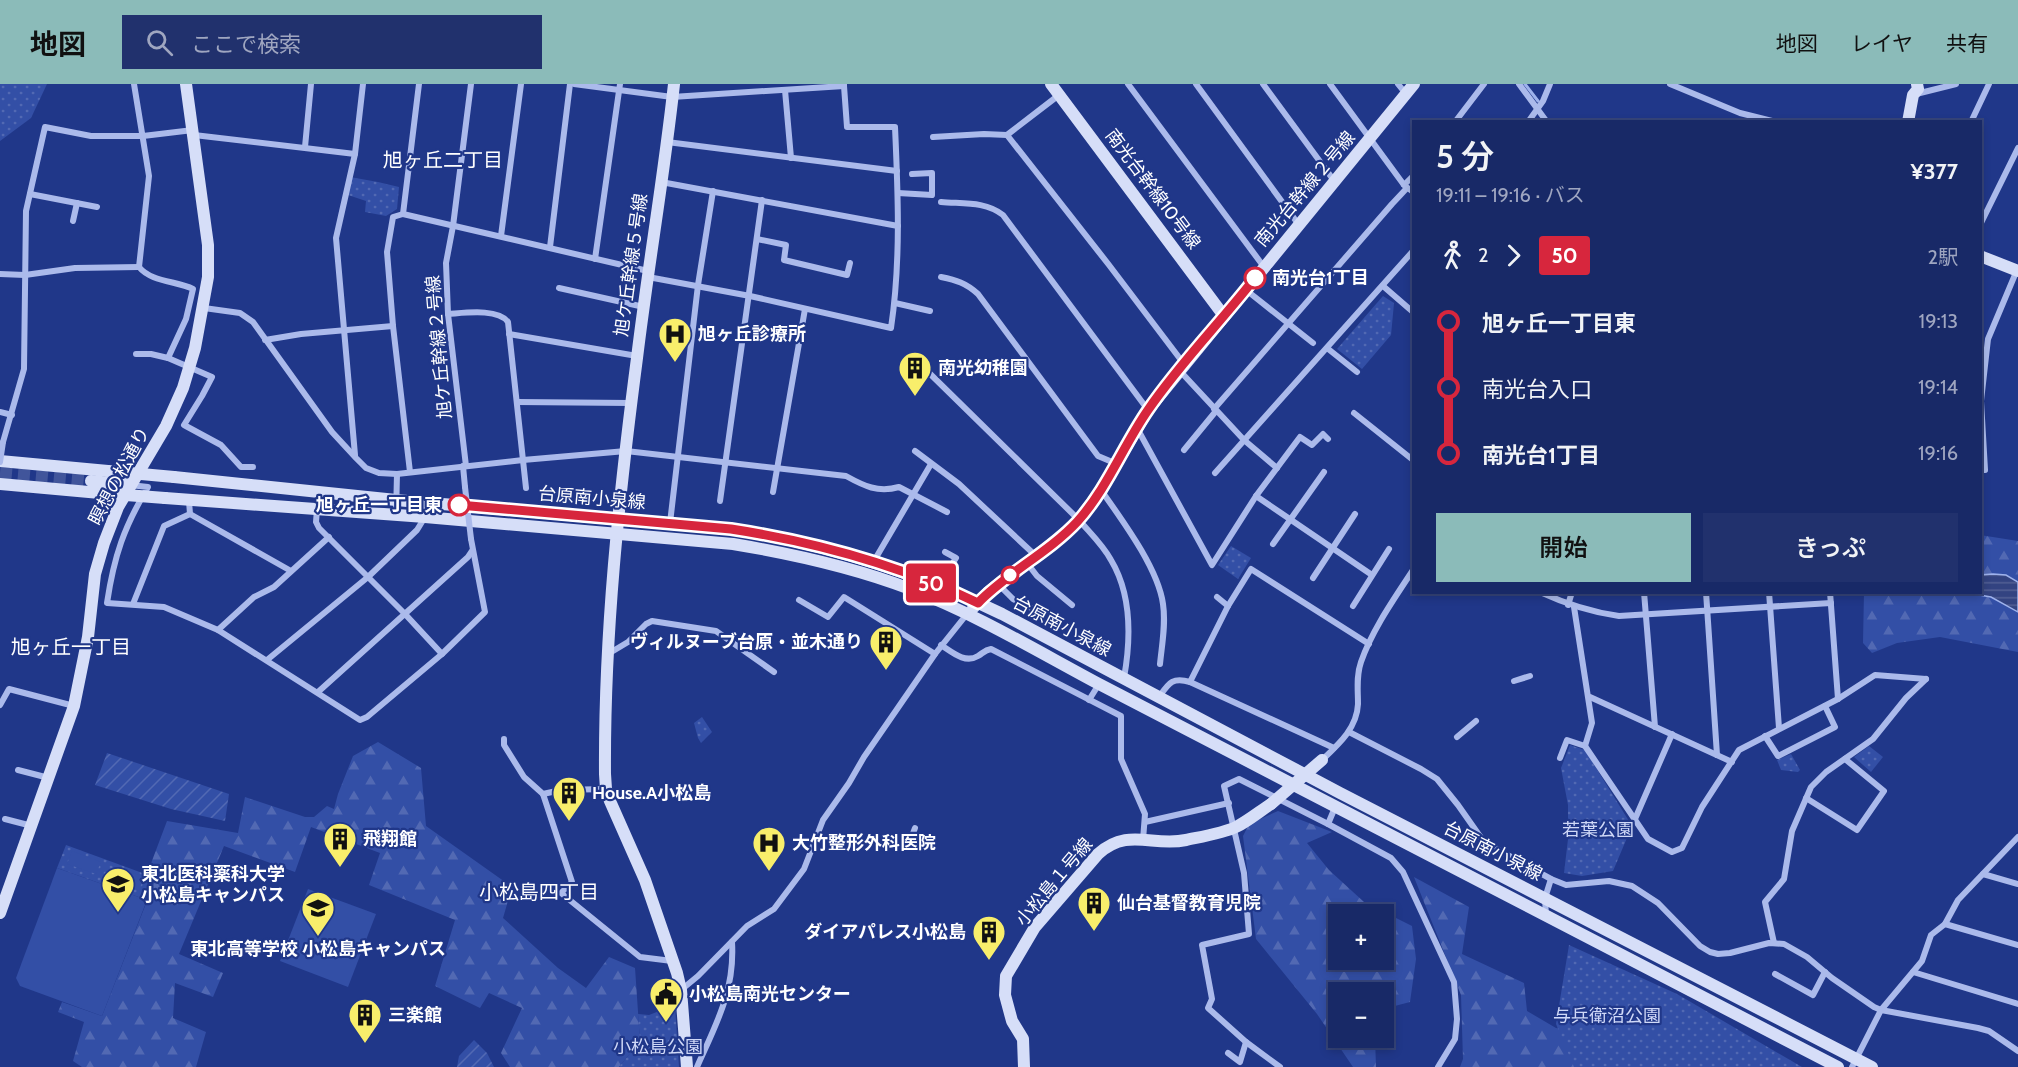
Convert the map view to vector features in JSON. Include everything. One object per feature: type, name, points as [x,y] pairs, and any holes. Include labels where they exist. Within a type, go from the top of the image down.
[{"type":"street","points":[[134,84],[149,176],[139,267],[142,271],[159,279],[193,289],[186,319],[168,358]]},
{"type":"street","name":"瞑想の松通り","points":[[0,913],[74,706],[85,655],[96,567],[112,520],[130,485],[166,426],[191,367],[204,308],[208,277],[208,245],[186,84]]},
{"type":"street","points":[[305,147],[311,84]]},
{"type":"street","points":[[356,458],[353,450],[336,238],[355,154],[363,84]]},
{"type":"street","points":[[403,214],[419,84]]},
{"type":"street","name":"旭ケ丘幹線２号線","points":[[442,654],[485,612],[476,558],[472,551],[448,314],[446,263],[453,226],[471,84]]},
{"type":"street","points":[[501,236],[521,84]]},
{"type":"street","points":[[410,472],[387,252],[393,218],[403,214],[550,247],[649,274],[891,328],[895,303],[898,226],[895,127],[847,127],[844,85],[672,98],[620,87],[572,84],[550,247]]},
{"type":"street","name":"旭ケ丘幹線５号線","points":[[606,789],[605,732],[608,654],[618,518],[637,356],[674,84]]},
{"type":"street","name":"南光台幹線10号線","points":[[1051,84],[1224,316]]},
{"type":"street","points":[[1128,84],[1264,267]]},
{"type":"street","points":[[1196,84],[1300,225]]},
{"type":"street","points":[[1263,84],[1335,182]]},
{"type":"street","points":[[1184,450],[1288,324],[1408,188],[1330,84]]},
{"type":"street","name":"南光台幹線２号線","points":[[967,614],[999,584],[1064,535],[1078,520],[1101,490],[1148,410],[1181,367],[1370,139],[1402,89],[1414,84]]},
{"type":"street","points":[[1457,120],[1484,84]]},
{"type":"street","points":[[1519,84],[1545,120]]},
{"type":"street","points":[[1529,120],[1543,101],[1550,84]]},
{"type":"street","points":[[1670,84],[1760,120]]},
{"type":"street","points":[[1906,84],[1907,92],[1956,84]]},
{"type":"street","points":[[1972,120],[1989,84]]},
{"type":"street","points":[[594,259],[620,87]]},
{"type":"street","points":[[785,90],[791,158]]},
{"type":"street","points":[[1908,120],[1915,90]]},
{"type":"street","points":[[933,137],[1007,135],[1060,94]]},
{"type":"street","points":[[65,490],[67,467],[0,461],[3,442],[24,369],[26,211],[45,127],[91,136],[194,133],[355,154]]},
{"type":"street","points":[[1007,135],[1109,265],[1181,367],[1215,410],[1244,440],[1277,468]]},
{"type":"street","points":[[667,142],[897,171]]},
{"type":"street","points":[[1982,221],[2018,148]]},
{"type":"street","points":[[898,193],[932,195],[932,173],[912,174]]},
{"type":"street","points":[[661,182],[898,226]]},
{"type":"street","points":[[670,523],[698,285],[713,191]]},
{"type":"street","points":[[30,194],[97,207]]},
{"type":"street","points":[[720,501],[762,200]]},
{"type":"street","points":[[941,202],[985,205],[1003,215],[1148,410]]},
{"type":"street","points":[[73,221],[77,203]]},
{"type":"street","points":[[757,239],[786,245],[784,260],[847,276],[850,263]]},
{"type":"street","points":[[1215,473],[1412,252]]},
{"type":"street","points":[[1982,257],[2018,270],[1988,339],[1982,392]]},
{"type":"street","points":[[0,274],[25,275],[75,268],[139,267]]},
{"type":"street","points":[[941,277],[969,285],[978,294],[1098,456],[1117,464]]},
{"type":"street","points":[[1383,286],[1412,311]]},
{"type":"street","points":[[560,288],[644,307]]},
{"type":"street","points":[[1246,290],[1312,344]]},
{"type":"street","points":[[895,303],[930,311]]},
{"type":"street","points":[[204,308],[240,313],[253,322],[332,432],[366,468],[379,473],[397,474],[626,451],[846,476],[873,489],[899,487],[947,512]]},
{"type":"street","points":[[773,492],[805,309]]},
{"type":"street","points":[[448,314],[488,313],[503,317],[508,322],[526,488]]},
{"type":"street","points":[[265,339],[393,326]]},
{"type":"street","points":[[509,334],[637,356]]},
{"type":"street","points":[[1327,348],[1357,372]]},
{"type":"street","points":[[136,354],[151,354],[168,358],[212,377],[184,424],[220,446],[241,467],[253,467]]},
{"type":"street","points":[[918,362],[1078,520],[1112,561],[1123,586],[1129,618],[1124,679]]},
{"type":"street","points":[[517,402],[631,403]]},
{"type":"street","points":[[0,412],[12,415]]},
{"type":"street","points":[[1354,412],[1412,459]]},
{"type":"street","points":[[1982,418],[1985,470]]},
{"type":"street","points":[[1137,427],[1212,565],[1256,496],[1300,437],[1312,445],[1323,434],[1328,439]]},
{"type":"street","points":[[915,452],[959,484],[1032,560],[1037,576],[1072,605]]},
{"type":"street","points":[[874,561],[931,464]]},
{"type":"street","name":"台原南小泉線","points":[[67,467],[396,500],[731,529],[783,538],[874,561],[978,603],[1545,898],[1853,1063],[1872,1067]]},
{"type":"street","points":[[1273,544],[1324,472]]},
{"type":"street","points":[[396,515],[397,474]]},
{"type":"street","points":[[92,481],[148,487],[130,516],[123,533],[111,576],[107,603],[164,607],[218,630],[360,720],[367,717],[442,654],[316,522],[317,509]]},
{"type":"street","name":"台原南小泉線","points":[[0,484],[165,498],[189,507],[317,509],[425,516],[723,543],[780,552],[869,574],[911,589],[967,614],[1838,1067]]},
{"type":"street","points":[[1101,490],[1126,526],[1160,587],[1164,621],[1160,664]]},
{"type":"street","points":[[1256,496],[1372,575]]},
{"type":"street","points":[[267,660],[368,577],[417,531],[425,516],[426,502]]},
{"type":"street","points":[[133,604],[164,526],[189,507],[291,571]]},
{"type":"street","points":[[1313,578],[1355,514]]},
{"type":"street","points":[[218,630],[254,597],[274,587],[329,537]]},
{"type":"street","points":[[780,552],[783,538]]},
{"type":"street","points":[[1353,606],[1389,549]]},
{"type":"street","points":[[318,692],[472,551]]},
{"type":"street","points":[[938,586],[956,558],[945,552]]},
{"type":"street","points":[[1190,682],[1228,606],[1251,569],[1369,644]]},
{"type":"street","points":[[1322,760],[1348,732],[1356,719],[1360,664],[1392,602],[1412,572]]},
{"type":"street","points":[[999,584],[1013,599],[1041,613]]},
{"type":"street","points":[[1544,594],[1571,606],[1595,613],[1619,616],[1831,603]]},
{"type":"street","points":[[1572,594],[1571,606],[1590,697],[1592,723],[1585,746]]},
{"type":"street","points":[[1644,594],[1655,727]]},
{"type":"street","points":[[1706,594],[1717,755]]},
{"type":"street","points":[[1769,594],[1779,728]]},
{"type":"street","points":[[1830,594],[1838,699]]},
{"type":"street","points":[[799,600],[828,617],[844,597],[934,654]]},
{"type":"street","points":[[1216,597],[1228,606]]},
{"type":"street","points":[[681,990],[747,927],[774,909],[804,869],[823,820],[864,757],[934,654],[967,614]]},
{"type":"street","points":[[608,654],[628,642],[652,621],[716,631],[774,672]]},
{"type":"street","points":[[941,645],[972,659],[991,649],[1121,716],[1121,759],[1142,804],[1145,822],[1143,840]]},
{"type":"street","points":[[1560,758],[1568,740],[1585,746],[1648,839],[1672,852],[1682,848],[1702,807],[1739,750],[1838,699],[1875,675],[1926,679],[1906,698],[1873,740],[1826,772],[1811,787],[1792,831],[1784,879],[1765,902],[1773,943]]},
{"type":"street","points":[[1514,681],[1530,676]]},
{"type":"street","points":[[1159,697],[1173,681],[1180,679],[1334,748]]},
{"type":"street","points":[[1089,700],[1099,684]]},
{"type":"street","points":[[0,705],[9,689],[74,706]]},
{"type":"street","points":[[1590,697],[1732,762]]},
{"type":"street","points":[[1765,736],[1778,756],[1834,727],[1825,706]]},
{"type":"street","points":[[1457,737],[1476,721]]},
{"type":"street","points":[[1348,732],[1437,779],[1484,842],[1551,879],[1566,885],[1610,881],[1632,886],[1658,903],[1700,946],[1710,952],[1730,953],[1758,945],[1784,944],[1795,949],[1881,1010],[1989,1031],[2018,1051]]},
{"type":"street","points":[[1635,819],[1671,734]]},
{"type":"street","points":[[504,739],[504,745],[524,777],[543,794],[572,882],[561,893],[640,957],[672,961]]},
{"type":"street","points":[[1806,798],[1857,830],[1884,791],[1845,759]]},
{"type":"street","name":"小松島１号線","points":[[1024,1067],[1023,1039],[1012,1021],[1004,983],[1009,969],[1035,927],[1098,854],[1115,842],[1124,839],[1167,842],[1186,840],[1235,828],[1271,804],[1322,760]]},
{"type":"street","points":[[18,771],[49,778]]},
{"type":"street","points":[[1280,1067],[1246,1042],[1208,1008],[1212,999],[1202,945],[1249,934],[1244,873],[1224,786],[1236,780],[1244,780],[1391,858],[1403,872],[1454,982],[1455,1039],[1438,1067]]},
{"type":"street","points":[[543,794],[561,790],[606,789],[645,880],[681,990],[687,1067]]},
{"type":"street","points":[[1328,824],[1340,792]]},
{"type":"street","points":[[1145,822],[1229,803]]},
{"type":"street","points":[[5,819],[32,826]]},
{"type":"street","points":[[909,844],[915,828]]},
{"type":"street","points":[[1853,1063],[1881,1010],[1922,961],[1931,935],[1945,924],[1958,900],[2018,837]]},
{"type":"street","points":[[1983,874],[2018,884]]},
{"type":"street","points":[[1546,917],[1545,898],[1551,879]]},
{"type":"street","points":[[1945,924],[2018,945]]},
{"type":"street","points":[[698,1067],[728,994],[732,942]]},
{"type":"street","points":[[1775,974],[1812,995],[1825,972]]},
{"type":"street","points":[[1913,972],[2018,1004]]},
{"type":"street","points":[[1228,1053],[1240,1062],[1246,1042]]},
{"type":"green space","points":[[0,84],[47,84],[31,118],[0,141]]},
{"type":"green space","points":[[350,177],[399,187],[397,209],[386,216],[365,212],[366,201],[345,194]]},
{"type":"green space","points":[[1383,296],[1394,303],[1391,335],[1362,369],[1337,349]]},
{"type":"green space","points":[[1982,535],[2018,541],[2018,652],[1940,637],[1897,643],[1872,653],[1863,643],[1864,594],[1982,594]]},
{"type":"green space","points":[[1231,546],[1251,558],[1238,579],[1218,565]]},
{"type":"green space","points":[[702,717],[712,732],[701,743],[694,723]]},
{"type":"green space","points":[[378,742],[421,768],[426,826],[512,887],[503,918],[558,968],[586,988],[609,957],[635,968],[640,1041],[619,1067],[510,1067],[501,1053],[522,1008],[489,993],[480,1008],[435,986],[455,920],[369,885],[380,853],[311,827],[295,872],[224,846],[179,954],[223,973],[213,997],[175,983],[173,1018],[206,1032],[196,1067],[82,1067],[73,1061],[84,1022],[58,1012],[62,1002],[102,1016],[156,878],[147,874],[167,821],[238,833],[245,797],[305,817],[314,817],[327,806],[334,809],[353,756]]},
{"type":"green space","name":"若葉公園","points":[[1570,745],[1585,750],[1632,826],[1613,871],[1582,876],[1564,873],[1568,839],[1568,805],[1561,768]]},
{"type":"green space","points":[[1869,746],[1883,757],[1871,772],[1854,757]]},
{"type":"green space","points":[[107,753],[229,794],[225,821],[171,809],[95,785]]},
{"type":"green space","points":[[1791,754],[1800,770],[1798,772],[1781,770],[1777,760]]},
{"type":"green space","points":[[1278,811],[1332,832],[1307,843],[1329,870],[1368,904],[1328,904],[1328,970],[1394,970],[1394,917],[1412,926],[1416,959],[1410,1002],[1394,1006],[1394,982],[1328,982],[1328,1030],[1256,939],[1243,836],[1249,824]]},
{"type":"green space","points":[[66,845],[156,878],[147,900],[57,868]]},
{"type":"green space","points":[[72,851],[101,862],[96,874],[67,864]]},
{"type":"green space","points":[[115,867],[144,877],[139,890],[111,879]]},
{"type":"green space","points":[[57,868],[147,900],[102,1016],[20,986],[16,978]]},
{"type":"green space","points":[[1414,877],[1469,907],[1462,954],[1524,983],[1527,1011],[1556,1028],[1769,1067],[1460,1067],[1463,1059],[1461,995]]},
{"type":"green space","points":[[308,889],[376,914],[348,987],[280,961]]},
{"type":"green space","name":"与兵衛沼公園","points":[[1569,945],[1677,994],[1802,1067],[1574,1067],[1556,1024]]},
{"type":"green space","name":"小松島公園","points":[[675,1005],[679,1067],[619,1067],[640,1041],[638,1014],[649,1015]]},
{"type":"green space","points":[[474,1040],[487,1053],[494,1067],[457,1067],[459,1056]]},
{"type":"green space","points":[[1340,1048],[1375,1048],[1376,1067],[1353,1067]]},
{"type":"shaded area","points":[[1982,575],[2006,575],[2018,582],[2018,612],[1991,597],[1974,594],[1982,594]]},
{"type":"waterway","points":[[1525,84],[1538,101]]},
{"type":"tunnel","points":[[0,473],[91,481]]},
{"type":"bus line","name":"50","points":[[459,505],[630,519],[770,535],[874,561],[961,594],[978,603],[988,592],[1064,535],[1078,520],[1101,490],[1148,410],[1255,278]]},
{"type":"place","name":"南光台1丁目","points":[[1255,278]]},
{"type":"place","name":"旭ヶ丘診療所","points":[[675,363]]},
{"type":"place","name":"南光幼稚園","points":[[915,397]]},
{"type":"place","name":"旭ヶ丘一丁目東","points":[[459,505]]},
{"type":"place","name":"ヴィルヌーブ台原・並木通り","points":[[886,671]]},
{"type":"place","name":"House.A小松島","points":[[569,822]]},
{"type":"place","name":"飛翔館","points":[[340,868]]},
{"type":"place","name":"大竹整形外科医院","points":[[769,872]]},
{"type":"place","name":"東北医科薬科大学 小松島キャンパス","points":[[118,913]]},
{"type":"place","name":"仙台基督教育児院","points":[[1094,932]]},
{"type":"place","name":"東北高等学校 小松島キャンパス","points":[[318,937]]},
{"type":"place","name":"ダイアパレス小松島","points":[[989,961]]},
{"type":"place","name":"小松島南光センター","points":[[666,1023]]},
{"type":"place","name":"三楽館","points":[[365,1044]]},
{"type":"district","name":"旭ヶ丘二丁目","points":[[443,160]]},
{"type":"district","name":"旭ヶ丘一丁目","points":[[71,647]]},
{"type":"district","name":"小松島四丁目","points":[[539,892]]}]
